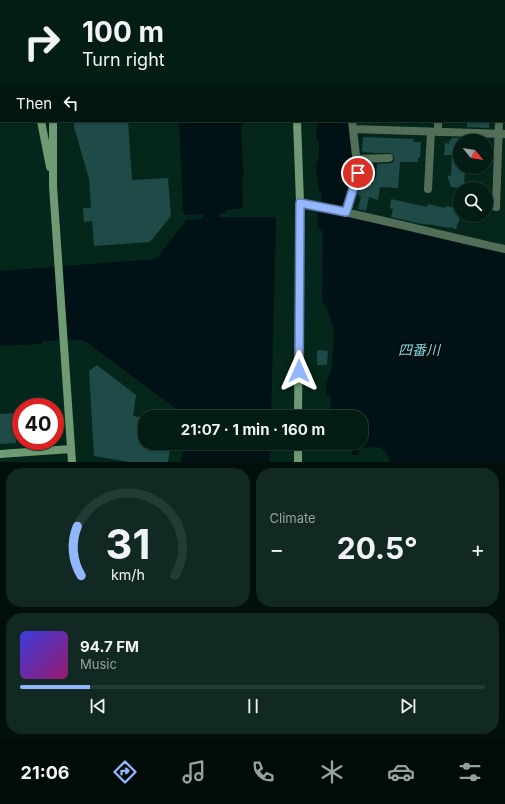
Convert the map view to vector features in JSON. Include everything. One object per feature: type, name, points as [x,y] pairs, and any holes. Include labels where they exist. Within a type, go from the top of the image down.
[{"type":"street","points":[[41,122],[53,186]]},
{"type":"street","points":[[53,122],[53,186],[72,462]]},
{"type":"street","points":[[297,122],[300,203],[298,410]]},
{"type":"street","points":[[387,122],[388,130]]},
{"type":"street","points":[[428,189],[434,132],[438,122]]},
{"type":"street","points":[[496,207],[502,134],[499,122]]},
{"type":"street","points":[[345,212],[358,173],[353,125],[388,130],[502,134]]},
{"type":"street","points":[[356,159],[389,158]]},
{"type":"street","points":[[300,203],[505,249]]},
{"type":"street","points":[[0,454],[71,449]]},
{"type":"street","points":[[298,450],[298,462]]},
{"type":"water","points":[[179,122],[243,122],[243,126],[241,127],[244,173],[244,177],[242,178],[243,208],[226,210],[225,213],[220,213],[219,217],[276,217],[271,410],[178,410],[84,340],[43,341],[42,344],[0,346],[0,271],[156,259],[185,220],[203,219],[203,214],[184,215]]},
{"type":"water","name":"四番川","points":[[317,122],[348,122],[355,175],[343,203],[341,215],[505,254],[505,462],[390,462],[388,455],[380,447],[368,448],[368,410],[330,410],[331,397],[326,395],[326,385],[332,367],[334,330],[327,308],[322,302],[323,232],[318,228],[317,213],[320,211],[322,195],[319,190],[316,167],[319,155],[319,142],[316,141]]},
{"type":"water","points":[[183,450],[270,450],[270,462],[181,462]]},
{"type":"water","name":"四番川","points":[[351,450],[359,450],[358,455],[352,455]]},
{"type":"building","points":[[74,122],[128,122],[132,180],[168,178],[171,216],[150,242],[94,246],[92,221],[84,222],[83,208],[91,208],[89,179],[74,127]]},
{"type":"building","points":[[467,122],[489,122],[489,128],[467,127]]},
{"type":"building","points":[[363,137],[414,139],[413,142],[421,142],[420,158],[418,158],[418,162],[400,162],[398,188],[380,187],[378,200],[369,197],[366,211],[358,209],[361,196],[358,195],[360,184],[364,184],[365,182],[373,185],[373,178],[376,178],[377,164],[392,163],[394,161],[394,157],[389,153],[362,151]]},
{"type":"building","points":[[453,138],[453,174],[465,174],[464,182],[453,182],[453,187],[451,187],[447,175],[451,176],[452,155],[444,155],[445,143],[449,144],[449,140],[451,141]]},
{"type":"building","points":[[391,199],[427,207],[428,204],[445,208],[446,206],[453,208],[453,222],[458,222],[456,229],[422,224],[391,217],[393,209],[390,208]]},
{"type":"building","points":[[317,350],[328,351],[327,365],[317,365]]},
{"type":"building","points":[[97,365],[136,395],[133,416],[138,417],[138,450],[170,450],[168,462],[129,462],[94,456],[89,371]]},
{"type":"building","points":[[12,413],[12,443],[0,444],[0,414]]},
{"type":"route","points":[[299,371],[300,203],[346,212],[358,173]]}]
